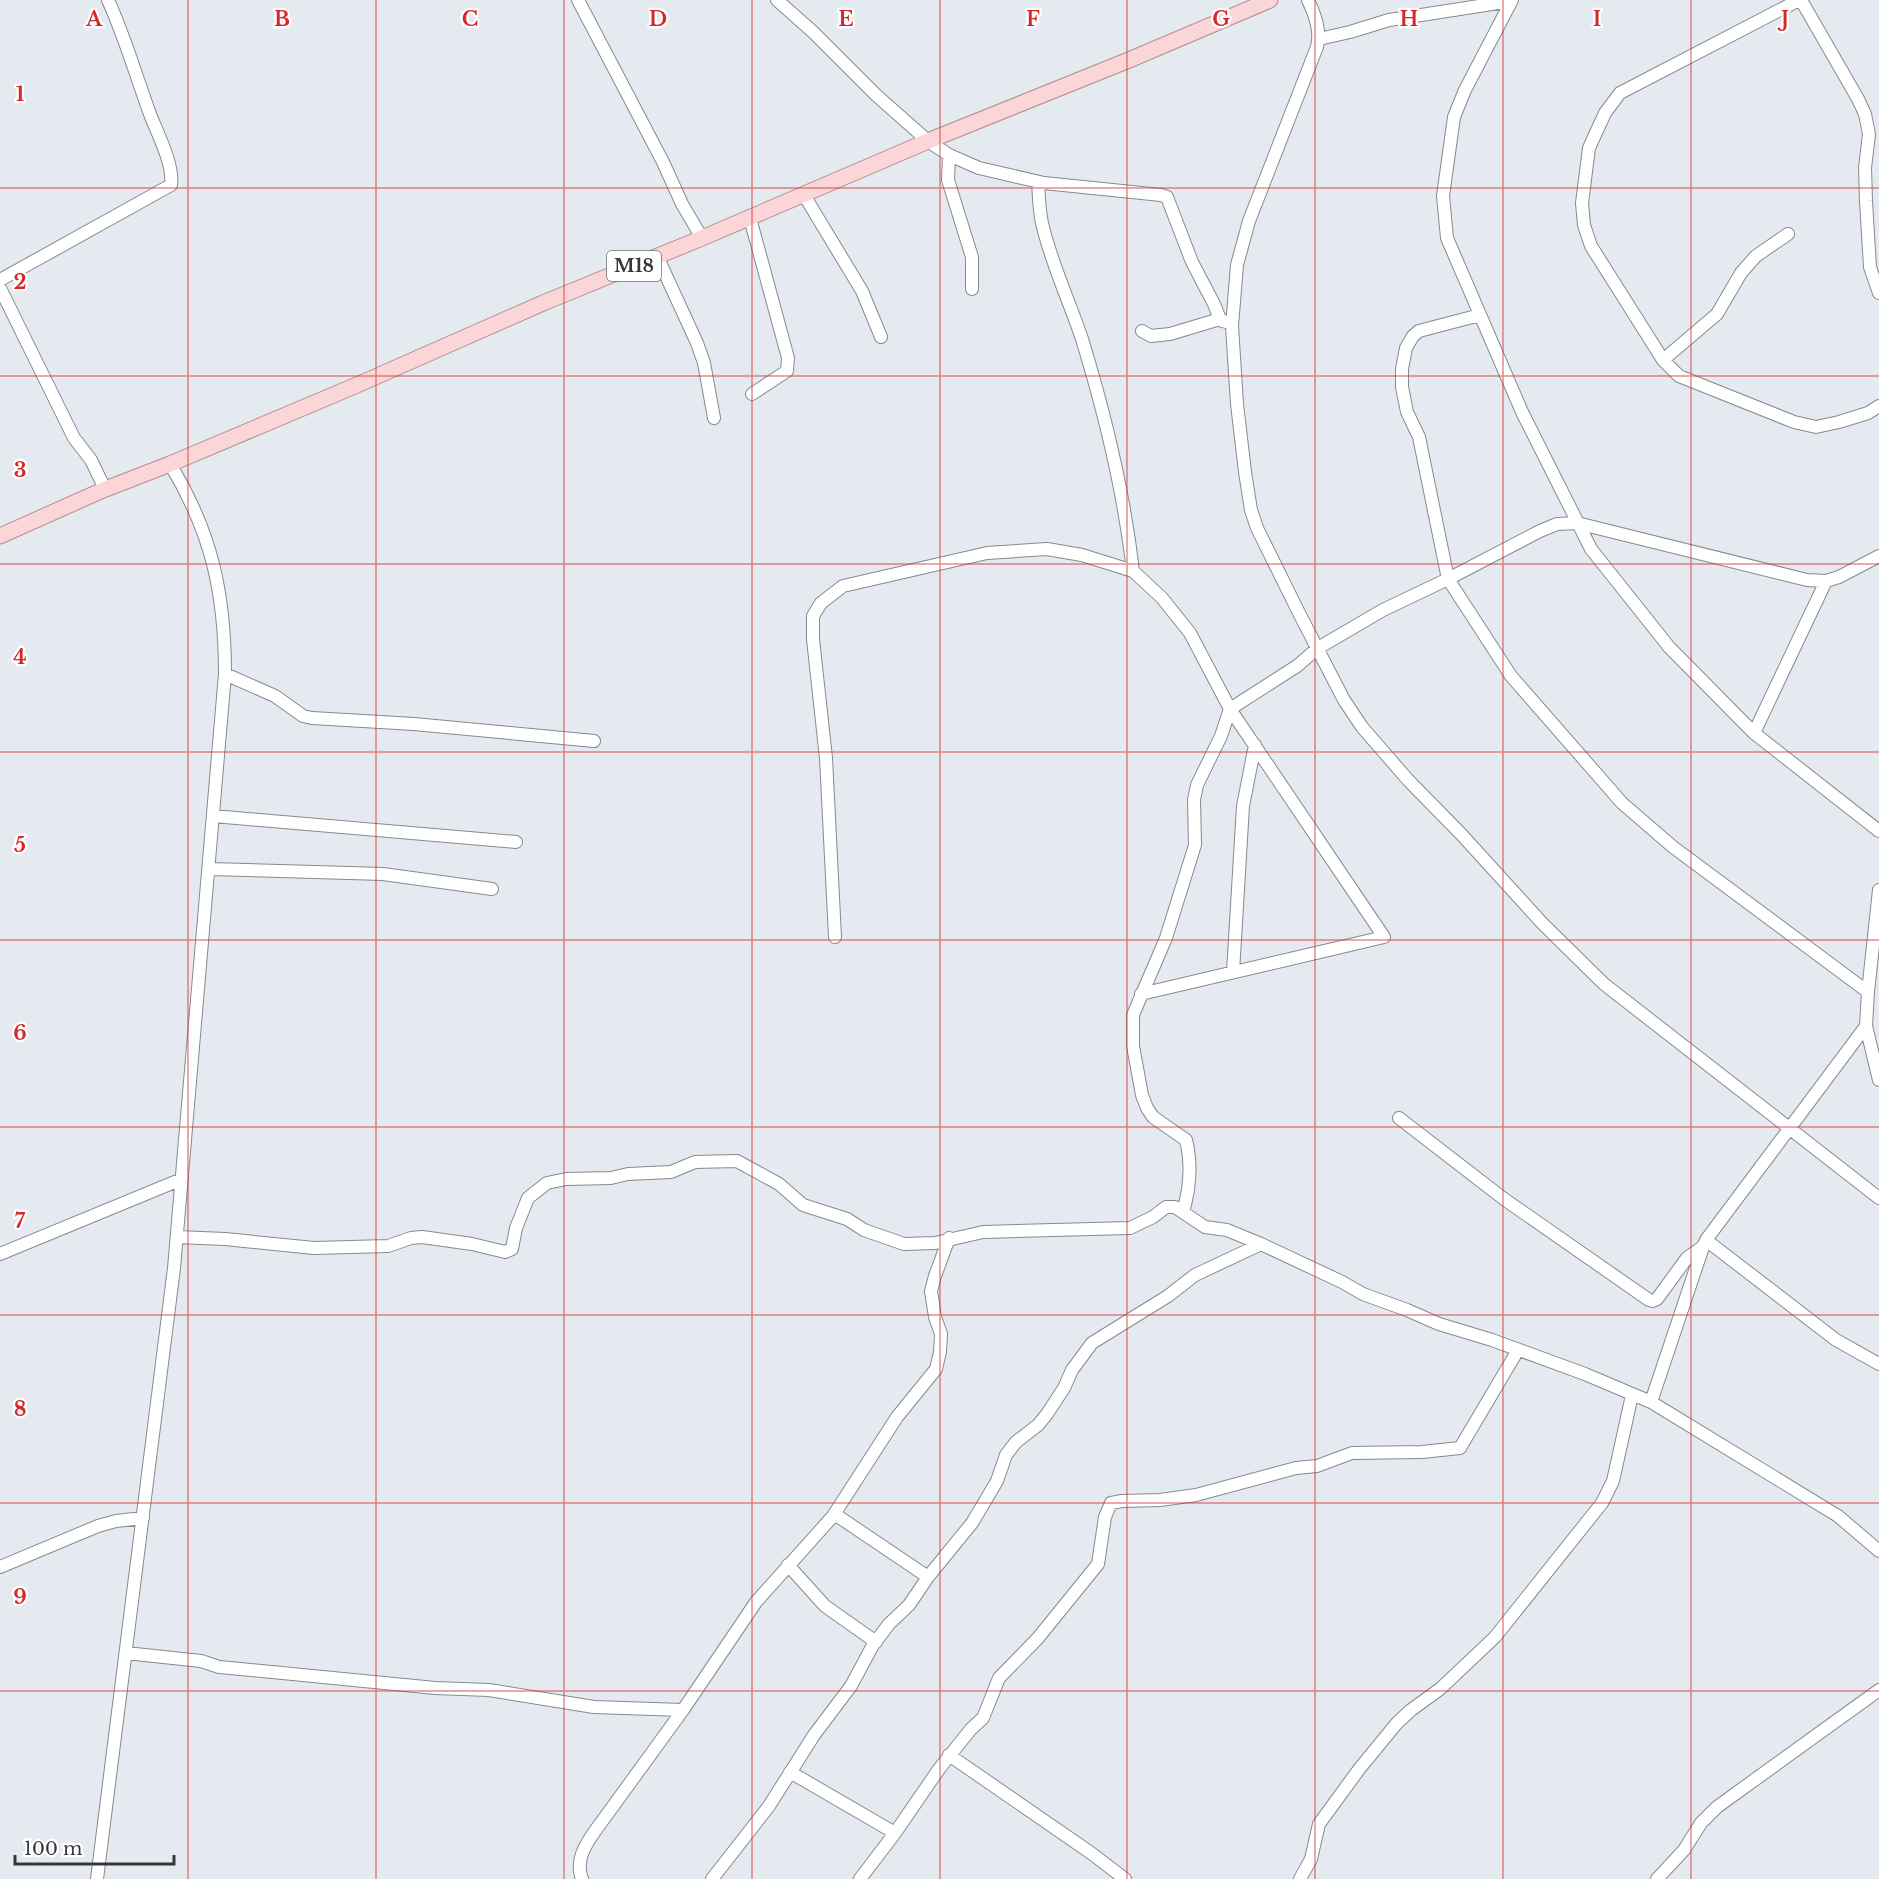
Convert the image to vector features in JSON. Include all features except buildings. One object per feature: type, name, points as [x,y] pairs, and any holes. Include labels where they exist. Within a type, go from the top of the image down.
[{"type":"main road","name":"M18","points":[[0,536],[543,303],[1270,0]]},
{"type":"street","points":[[0,280],[171,185],[164,150],[125,39],[108,0]]},
{"type":"street","points":[[578,0],[658,152],[682,204],[702,238]]},
{"type":"street","points":[[777,0],[876,95],[928,141],[950,155],[979,168],[1038,182],[1167,197],[1192,262],[1220,319],[1232,323]]},
{"type":"street","points":[[1308,0],[1319,39],[1249,221],[1237,265],[1232,323],[1236,394],[1245,472],[1251,510],[1257,528],[1344,700],[1362,727],[1414,787],[1461,834],[1542,923],[1604,984],[1879,1198]]},
{"type":"street","points":[[1319,39],[1389,20],[1511,0]]},
{"type":"street","points":[[1511,0],[1454,117],[1444,179],[1444,220],[1447,238],[1522,412],[1591,549],[1669,647],[1754,733],[1879,831]]},
{"type":"street","points":[[1879,293],[1870,267],[1866,190],[1869,134],[1865,114],[1800,0],[1620,93],[1605,113],[1589,148],[1582,203],[1584,225],[1591,246],[1663,360],[1679,376],[1794,422],[1816,427],[1868,413],[1879,406]]},
{"type":"street","points":[[950,155],[948,180],[972,257],[972,289]]},
{"type":"street","points":[[1038,182],[1041,221],[1046,239],[1081,337],[1096,388],[1116,472],[1130,542],[1133,571]]},
{"type":"street","points":[[804,195],[862,291],[881,337]]},
{"type":"street","points":[[750,218],[788,358],[787,371],[752,394]]},
{"type":"street","points":[[1663,360],[1717,314],[1741,273],[1756,256],[1788,234]]},
{"type":"street","points":[[657,256],[697,343],[704,363],[714,418]]},
{"type":"street","points":[[0,288],[74,438],[91,460],[105,489]]},
{"type":"street","points":[[1480,315],[1419,331],[1408,344],[1402,369],[1403,398],[1419,437],[1448,579],[1511,676],[1622,802],[1673,847],[1868,992]]},
{"type":"street","points":[[1142,331],[1151,336],[1170,334],[1220,319]]},
{"type":"street","points":[[97,1879],[177,1238],[225,674],[225,634],[213,559],[182,483],[170,464]]},
{"type":"street","points":[[1183,1212],[1188,1195],[1190,1157],[1186,1140],[1153,1117],[1142,1095],[1132,1030],[1133,1015],[1166,938],[1195,845],[1194,800],[1197,785],[1221,736],[1230,709],[1297,666],[1318,648],[1383,610],[1557,524],[1577,523],[1807,580],[1826,581],[1839,577],[1879,556]]},
{"type":"street","points":[[835,937],[826,758],[813,639],[813,616],[821,603],[843,586],[987,553],[1047,549],[1082,555],[1133,571],[1162,598],[1190,633],[1230,709],[1384,937],[1141,994]]},
{"type":"street","points":[[1754,733],[1826,581]]},
{"type":"street","points":[[225,674],[275,696],[303,716],[312,718],[437,726],[594,741]]},
{"type":"street","points":[[1233,972],[1243,806],[1254,745]]},
{"type":"street","points":[[213,816],[516,842]]},
{"type":"street","points":[[209,869],[383,874],[492,889]]},
{"type":"street","points":[[1879,890],[1866,1026],[1879,1080]]},
{"type":"street","points":[[1400,1118],[1504,1199],[1653,1301],[1658,1299],[1688,1258],[1705,1243],[1866,1026]]},
{"type":"street","points":[[177,1238],[225,1239],[314,1248],[388,1246],[411,1238],[422,1238],[472,1244],[506,1252],[512,1249],[516,1228],[528,1198],[547,1183],[567,1179],[611,1178],[628,1174],[671,1172],[695,1162],[723,1161],[737,1161],[754,1169],[779,1184],[803,1205],[847,1219],[864,1230],[904,1244],[919,1245],[982,1232],[1130,1228],[1153,1217],[1166,1207],[1175,1207],[1205,1227],[1227,1230],[1261,1244],[1363,1294],[1439,1324],[1585,1374],[1651,1402],[1829,1510],[1879,1551]]},
{"type":"street","points":[[0,1254],[182,1179]]},
{"type":"street","points":[[582,1879],[579,1868],[585,1845],[683,1710],[756,1602],[833,1516],[897,1417],[936,1369],[941,1334],[931,1291],[949,1238]]},
{"type":"street","points":[[1705,1243],[1836,1340],[1879,1364]]},
{"type":"street","points":[[1651,1402],[1705,1243]]},
{"type":"street","points":[[712,1879],[769,1806],[814,1735],[851,1686],[889,1624],[909,1605],[928,1577],[972,1523],[997,1481],[1006,1455],[1047,1414],[1064,1388],[1072,1370],[1092,1343],[1168,1296],[1195,1275],[1261,1244]]},
{"type":"street","points":[[860,1879],[950,1755],[982,1718],[999,1678],[1038,1638],[1098,1564],[1105,1517],[1111,1503],[1196,1496],[1296,1468],[1317,1466],[1352,1453],[1422,1452],[1460,1448],[1518,1350]]},
{"type":"street","points":[[1300,1879],[1311,1859],[1323,1818],[1360,1768],[1397,1723],[1455,1676],[1495,1637],[1602,1503],[1613,1481],[1632,1395]]},
{"type":"street","points":[[833,1516],[839,1516],[928,1577]]},
{"type":"street","points":[[0,1567],[98,1526],[143,1518]]},
{"type":"street","points":[[788,1565],[825,1606],[876,1642]]},
{"type":"street","points":[[126,1653],[201,1661],[219,1667],[435,1688],[489,1690],[594,1707],[683,1710]]},
{"type":"street","points":[[1657,1879],[1684,1850],[1701,1823],[1717,1807],[1879,1690]]},
{"type":"street","points":[[950,1755],[1125,1879]]},
{"type":"street","points":[[790,1772],[895,1833]]}]
